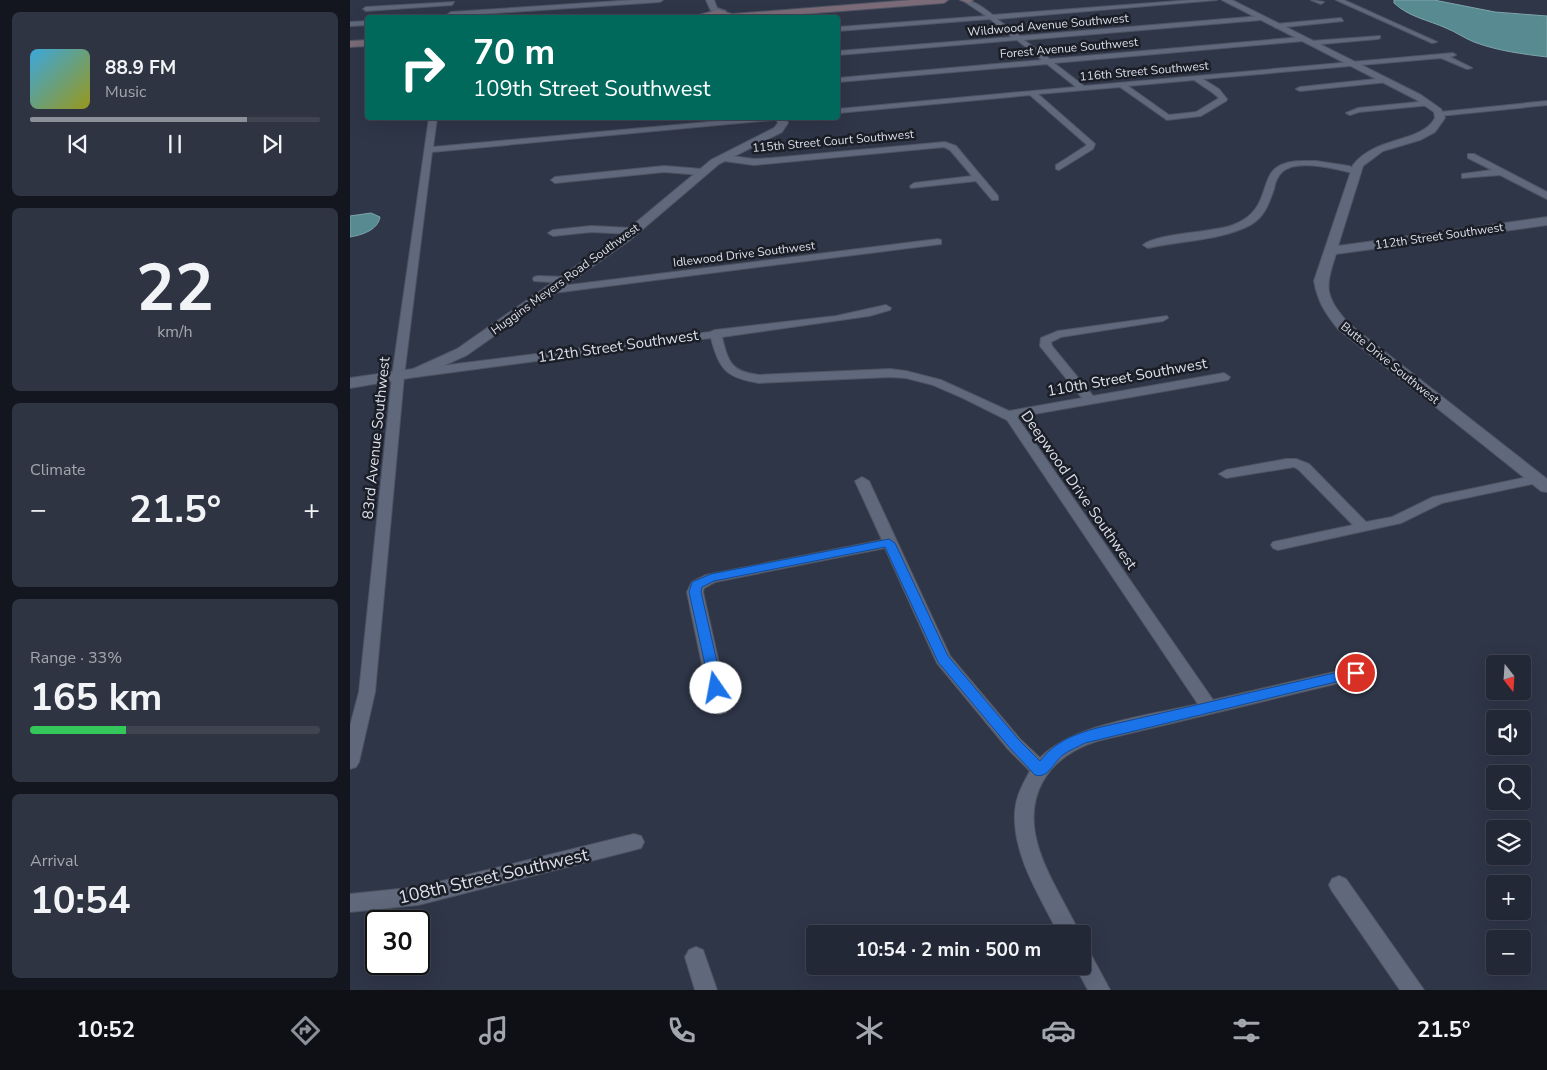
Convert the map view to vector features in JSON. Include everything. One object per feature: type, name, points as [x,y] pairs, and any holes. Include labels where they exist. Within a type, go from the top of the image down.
[{"type":"main road","points":[[739,15],[931,0]]},
{"type":"main road","points":[[740,15],[944,0]]},
{"type":"main road","points":[[964,0],[973,2]]},
{"type":"main road","points":[[350,45],[365,44]]},
{"type":"street","points":[[476,15],[660,0]]},
{"type":"street","points":[[709,14],[710,0]]},
{"type":"street","points":[[840,30],[1214,0]]},
{"type":"street","points":[[1226,0],[1428,102],[1440,114],[1547,103]]},
{"type":"street","points":[[1314,0],[1321,2]]},
{"type":"street","points":[[1339,0],[1434,42]]},
{"type":"street","points":[[366,9],[453,2],[451,15]]},
{"type":"street","points":[[973,2],[1082,88]]},
{"type":"street","name":"Wildwood Avenue Southwest","points":[[840,53],[1261,18]]},
{"type":"street","points":[[1276,26],[1340,20]]},
{"type":"street","points":[[350,24],[365,23]]},
{"type":"street","name":"Forest Avenue Southwest","points":[[840,80],[1307,41],[1378,37]]},
{"type":"street","name":"116th Street Southwest","points":[[840,111],[1453,55]]},
{"type":"street","points":[[1442,56],[1469,68]]},
{"type":"street","points":[[1121,84],[1167,118],[1198,114],[1218,104],[1223,99],[1216,90],[1195,77]]},
{"type":"street","points":[[1300,89],[1385,80]]},
{"type":"street","points":[[1032,93],[1091,144],[1084,151],[1059,167]]},
{"type":"street","points":[[1350,113],[1358,110],[1428,102]]},
{"type":"street","name":"Butte Drive Southwest","points":[[1440,114],[1440,120],[1434,128],[1423,134],[1375,151],[1365,158],[1356,170],[1321,281],[1324,299],[1335,318],[1364,343],[1542,483]]},
{"type":"street","name":"83rd Avenue Southwest","points":[[350,762],[367,692],[398,376],[434,120]]},
{"type":"street","points":[[429,150],[751,120]]},
{"type":"street","name":"Huggins Meyers Road Southwest","points":[[416,373],[462,352],[552,290],[632,231],[702,172],[724,158],[765,138],[782,122]]},
{"type":"street","name":"115th Street Court Southwest","points":[[724,158],[754,162],[772,161],[945,144],[953,148],[978,178]]},
{"type":"street","points":[[1471,156],[1547,196]]},
{"type":"street","points":[[1148,245],[1172,238],[1225,230],[1250,222],[1258,215],[1277,172],[1284,167],[1320,164],[1356,170]]},
{"type":"street","points":[[555,180],[664,169],[702,172]]},
{"type":"street","points":[[1465,176],[1500,172]]},
{"type":"street","points":[[914,186],[978,178],[995,198]]},
{"type":"street","name":"112th Street Southwest","points":[[1332,251],[1547,221]]},
{"type":"street","points":[[553,233],[591,228],[632,231]]},
{"type":"street","points":[[1335,238],[1384,244]]},
{"type":"street","name":"Idlewood Drive Southwest","points":[[552,290],[938,242]]},
{"type":"street","points":[[538,279],[565,280]]},
{"type":"street","name":"112th Street Southwest","points":[[350,383],[836,319],[886,308]]},
{"type":"street","points":[[1090,400],[1046,346],[1044,342],[1047,338],[1058,334],[1163,318]]},
{"type":"street","name":"Deepwood Drive Southwest","points":[[715,334],[723,362],[727,369],[738,376],[758,379],[890,373],[909,375],[952,390],[1014,420],[1208,706]]},
{"type":"street","name":"110th Street Southwest","points":[[1007,415],[1224,377]]},
{"type":"street","points":[[1226,474],[1286,462],[1300,465],[1363,527]]},
{"type":"street","points":[[862,481],[943,658],[1014,744],[1040,770]]},
{"type":"street","points":[[1278,545],[1403,517],[1438,500],[1542,483]]},
{"type":"street","points":[[720,708],[695,592],[696,585],[703,580],[889,543]]},
{"type":"street","points":[[1065,925],[1043,881],[1027,843],[1024,830],[1025,800],[1034,778],[1056,751],[1080,739],[1208,706],[1356,673]]},
{"type":"street","name":"108th Street Southwest","points":[[350,903],[418,896],[634,842]]},
{"type":"street","points":[[1339,884],[1412,990]]},
{"type":"street","points":[[696,957],[706,990]]},
{"type":"street","points":[[1091,975],[1099,990]]},
{"type":"shaded area","points":[[1394,0],[1434,0],[1495,12],[1547,16],[1547,57],[1501,50],[1474,42],[1406,12],[1394,3]]},
{"type":"shaded area","points":[[371,213],[380,217],[379,222],[373,229],[350,237],[350,216]]},
{"type":"route","points":[[716,688],[695,592],[696,585],[703,580],[711,578],[889,543],[943,658],[1014,744],[1040,770],[1056,751],[1080,739],[1208,706],[1356,673]]}]
